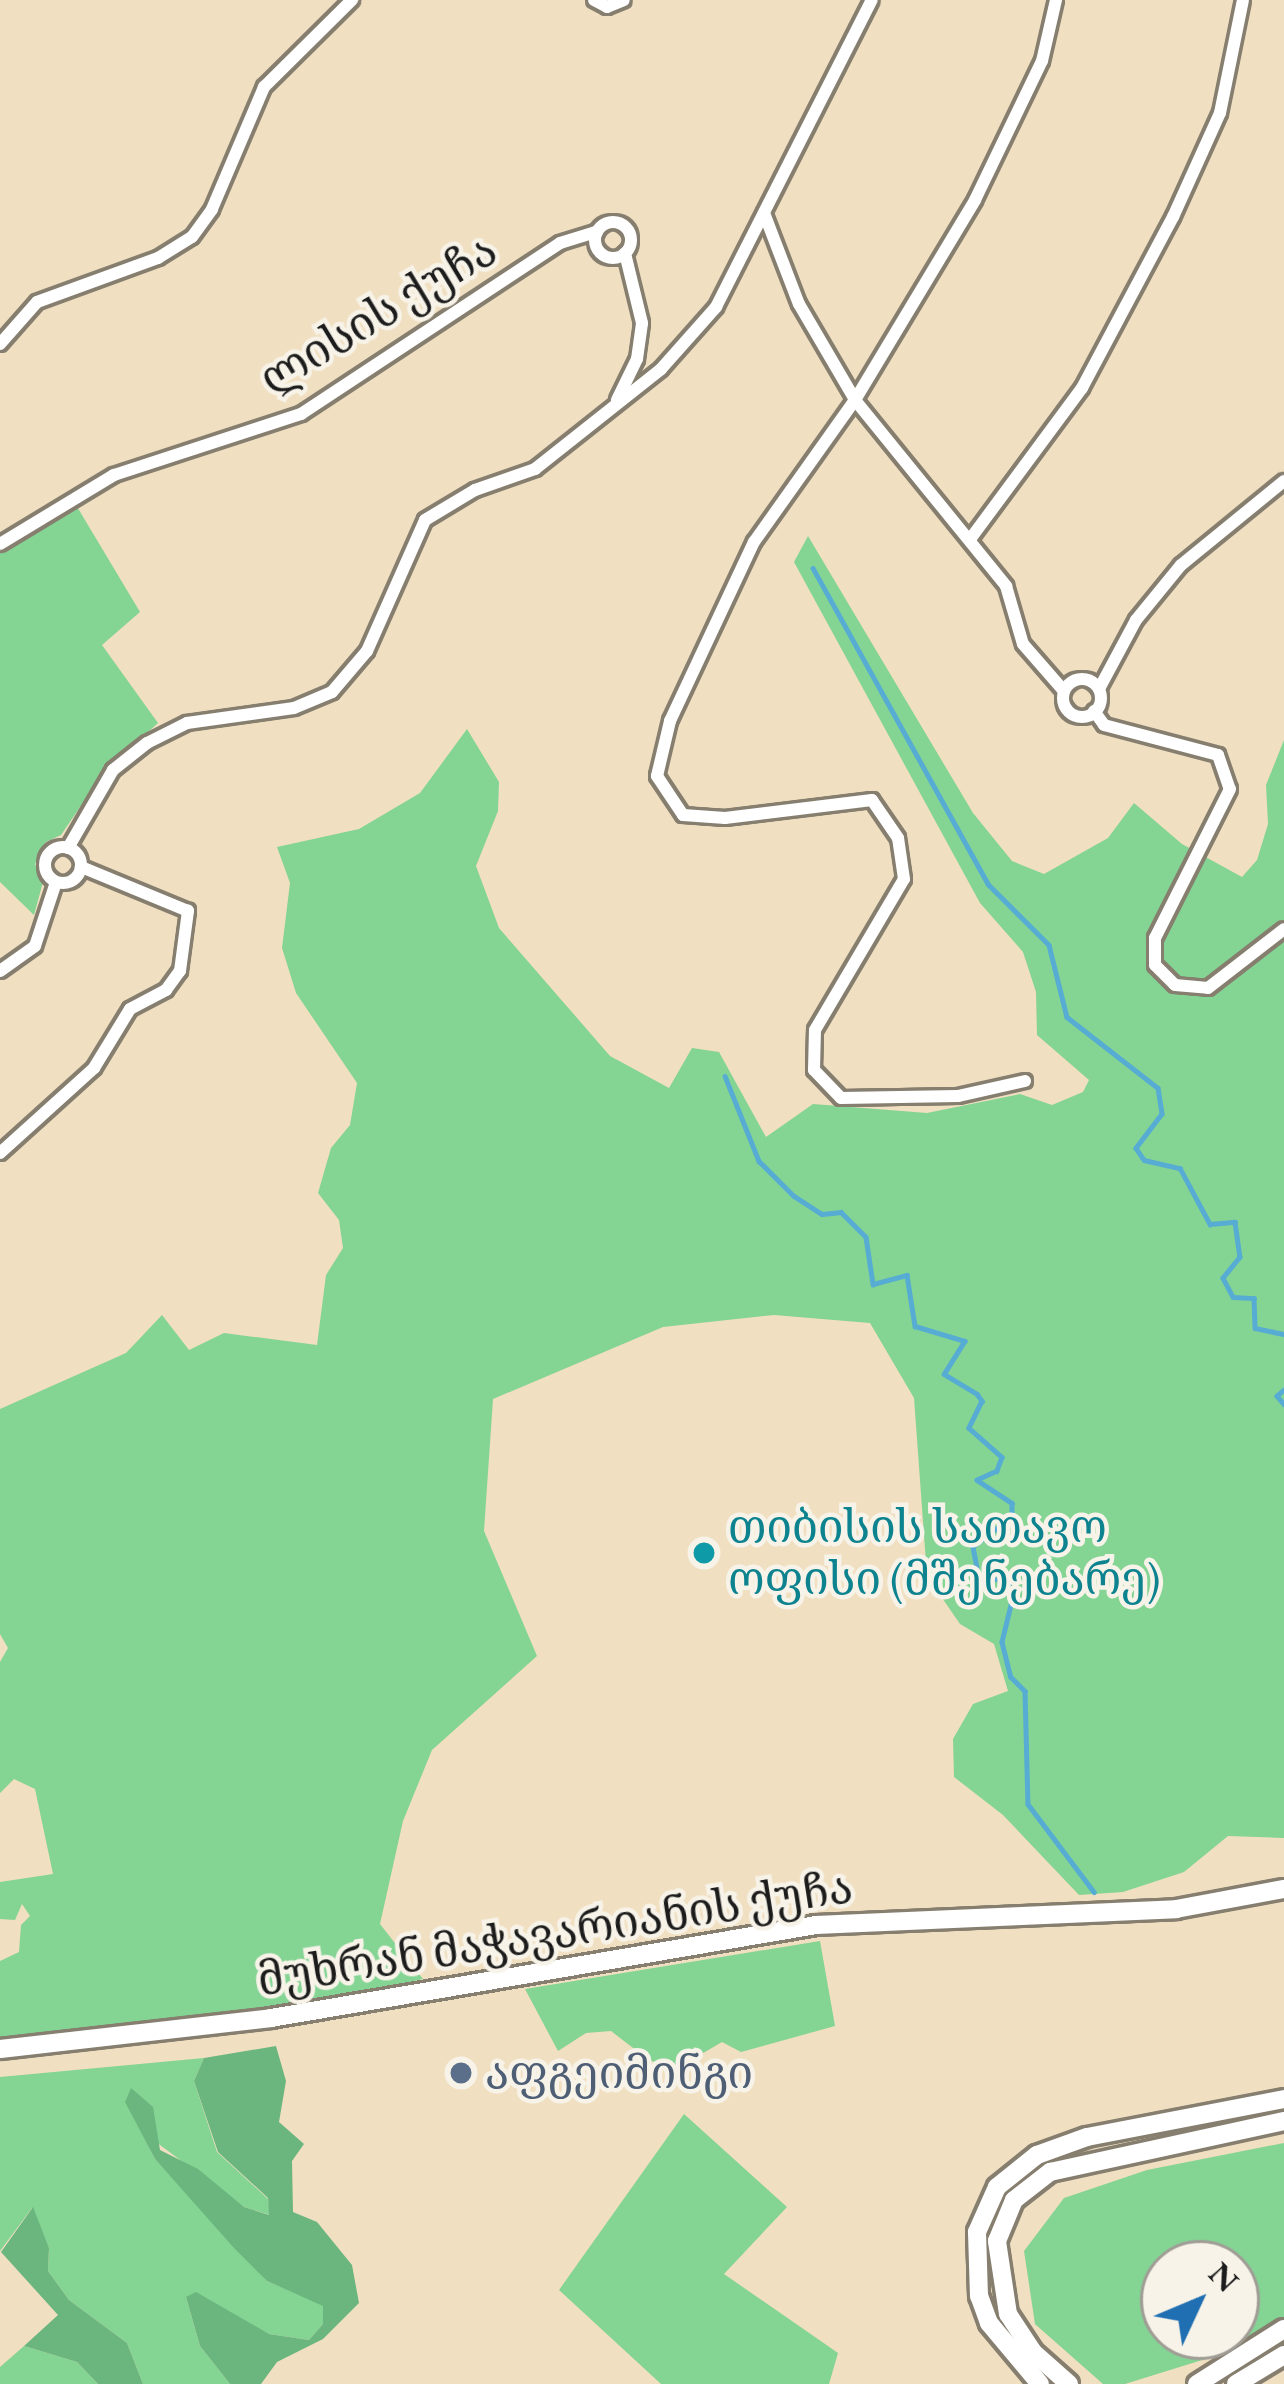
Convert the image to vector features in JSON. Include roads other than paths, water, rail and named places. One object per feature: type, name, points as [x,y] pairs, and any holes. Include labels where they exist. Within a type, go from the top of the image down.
[{"type":"main road","name":"მუხრან მაჭავარიანის ქუჩა","points":[[0,2049],[271,2018],[816,1925],[1122,1906],[1284,1877]]},
{"type":"main road","name":"მუხრან მაჭავარიანის ქუჩა","points":[[1122,1906],[1176,1909],[1284,1889]]},
{"type":"main road","points":[[1176,1909],[1284,1901]]},
{"type":"main road","points":[[1040,2384],[989,2323],[979,2296],[977,2231],[997,2187],[1037,2155],[1088,2138],[1284,2098]]},
{"type":"main road","points":[[1070,2384],[1033,2352],[1008,2314],[997,2241],[1014,2200],[1050,2172],[1284,2121]]},
{"type":"main road","points":[[1197,2384],[1284,2329]]},
{"type":"main road","points":[[1236,2384],[1284,2356]]},
{"type":"street","points":[[0,344],[37,302],[158,258],[192,236],[212,209],[264,87],[352,0]]},
{"type":"street","points":[[594,0],[608,7],[624,0]]},
{"type":"street","points":[[81,867],[69,882],[56,882],[46,872],[46,857],[68,848],[113,770],[146,742],[187,723],[294,708],[332,692],[367,651],[425,520],[475,490],[535,470],[614,406],[716,307],[872,0]]},
{"type":"street","points":[[1024,1081],[958,1096],[841,1098],[814,1070],[815,1030],[904,880],[898,838],[872,800],[725,818],[683,815],[658,776],[670,722],[754,542],[855,400],[1022,109],[1056,0]]},
{"type":"street","points":[[970,538],[1082,388],[1173,218],[1220,112],[1243,0]]},
{"type":"street","points":[[764,213],[799,304],[855,400],[909,475],[970,538],[1006,586],[1023,644],[1064,691],[1071,713],[1094,712]]},
{"type":"street","points":[[614,406],[637,359],[642,322],[625,253],[631,237],[622,223],[596,232],[602,254],[625,253]]},
{"type":"street","name":"ლისის ქუჩა","points":[[0,544],[114,475],[302,415],[560,243],[596,232]]},
{"type":"street","points":[[1284,481],[1181,565],[1136,620],[1099,689],[1094,712],[1104,725],[1218,755],[1230,789],[1155,938],[1155,965],[1174,986],[1208,988],[1284,929]]},
{"type":"street","points":[[1064,691],[1084,679],[1099,689]]},
{"type":"street","points":[[0,1153],[94,1069],[130,1009],[166,990],[179,970],[188,911],[81,867],[68,848]]},
{"type":"street","points":[[0,971],[35,946],[56,882]]},
{"type":"waterway","points":[[813,568],[988,884],[1049,945],[1067,1017],[1158,1088],[1162,1114],[1136,1148],[1144,1160],[1180,1168],[1210,1224],[1235,1222],[1240,1257],[1223,1278],[1233,1297],[1254,1298],[1255,1328],[1284,1334]]},
{"type":"waterway","points":[[725,1076],[759,1161],[794,1196],[822,1214],[841,1212],[866,1237],[873,1284],[907,1275],[915,1326],[965,1341],[944,1374],[982,1401],[969,1428],[1002,1457],[997,1471],[977,1480],[1012,1503],[1012,1517],[973,1547],[979,1578],[1005,1580],[1014,1593],[1002,1642],[1011,1677],[1025,1691],[1028,1804],[1094,1892]]},
{"type":"waterway","points":[[1284,1390],[1277,1396],[1284,1404]]},
{"type":"place","name":"თიბისის სათავო ოფისი (მშენებარე)","points":[[704,1553]]},
{"type":"place","name":"აფგეიმინგი","points":[[461,2073]]}]
